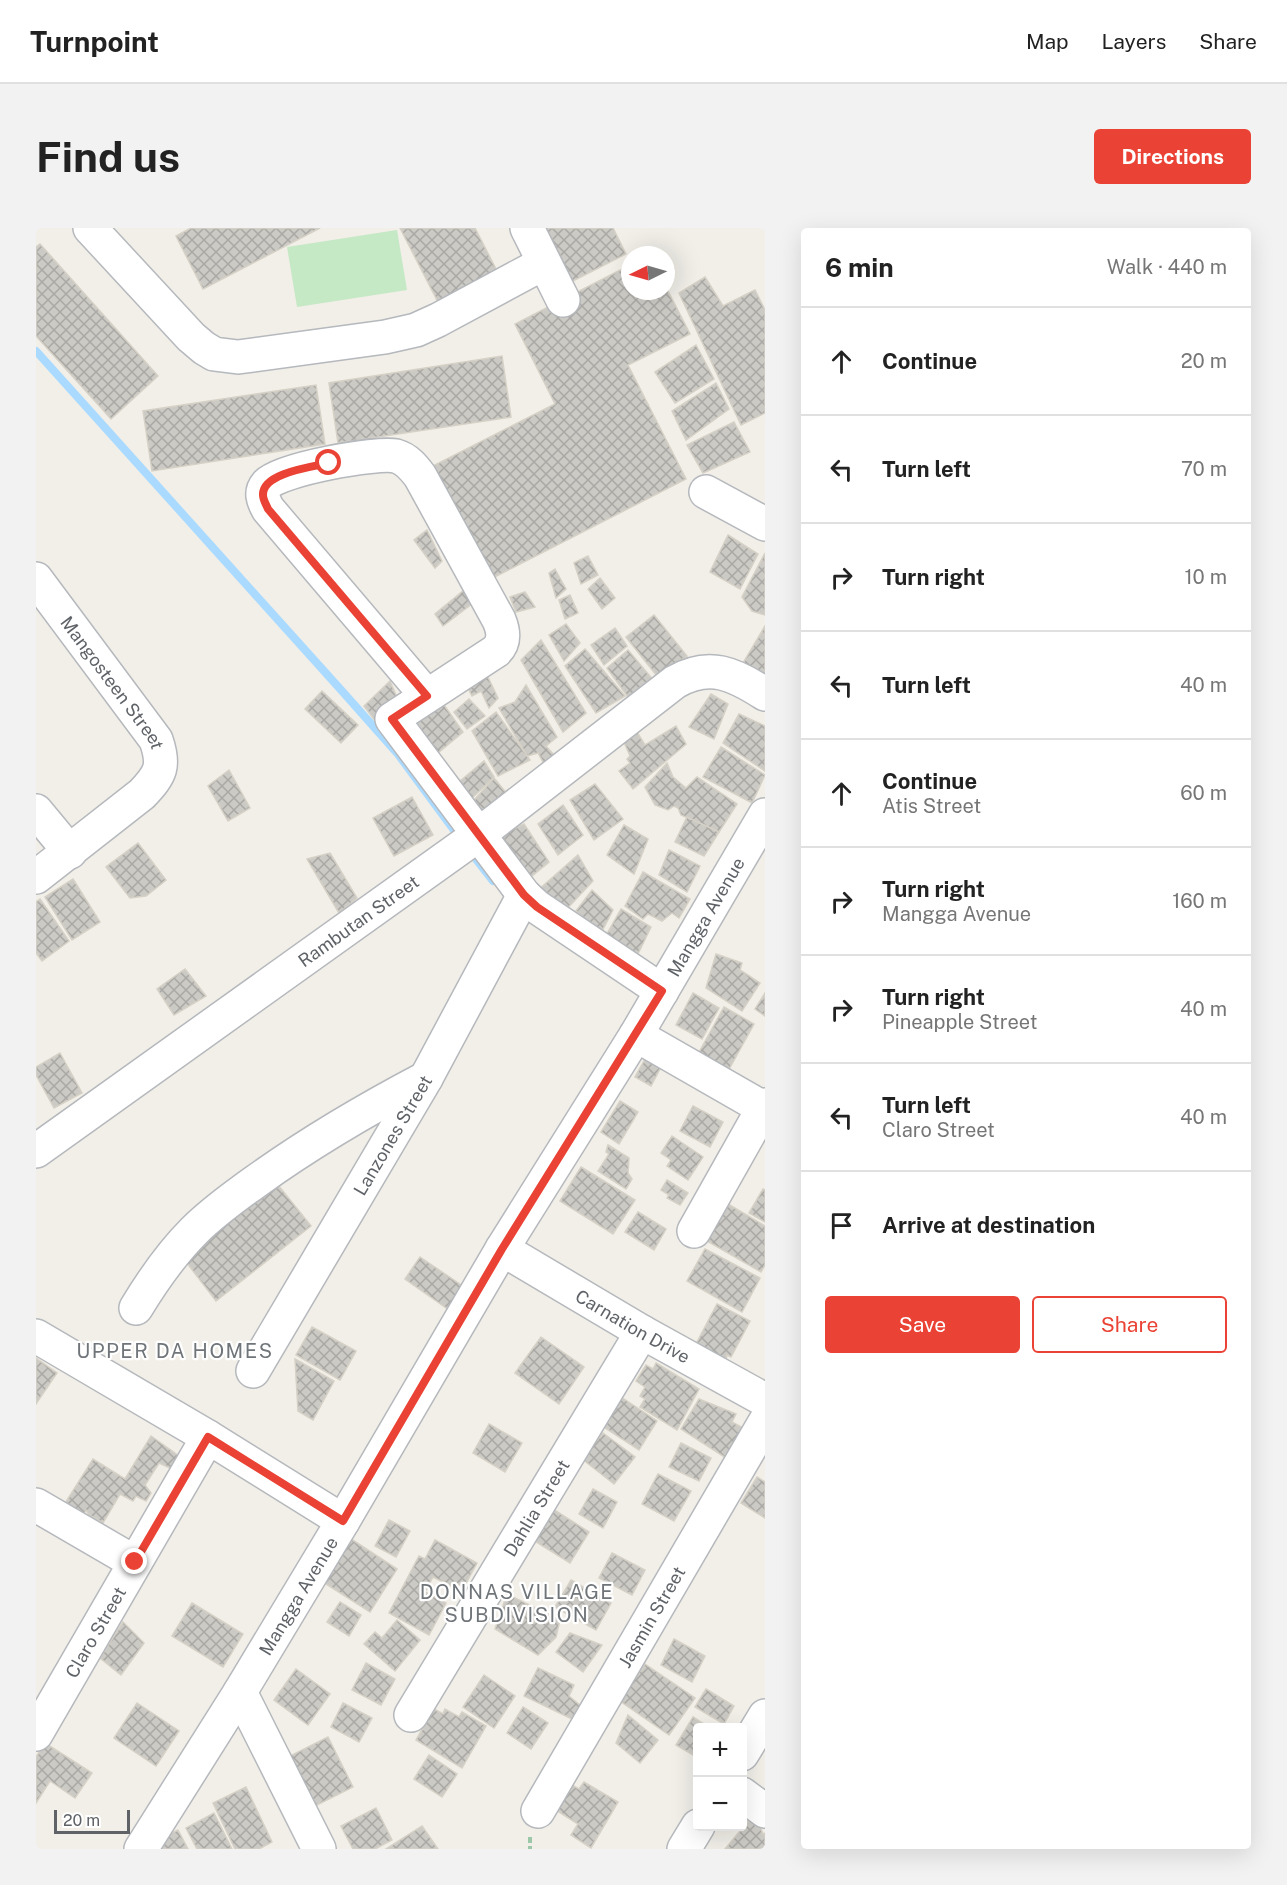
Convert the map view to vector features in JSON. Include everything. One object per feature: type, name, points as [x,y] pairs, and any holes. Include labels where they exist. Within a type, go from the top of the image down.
[{"type":"street","points":[[90,228],[191,337],[214,354],[226,357],[385,337],[416,330],[544,263]]},
{"type":"street","points":[[527,228],[562,300]]},
{"type":"street","points":[[427,696],[268,509],[262,492],[267,483],[280,475],[303,469],[363,457],[387,455],[399,457],[410,464],[420,476],[499,620],[503,637],[501,646],[496,651],[392,719],[524,895],[537,907],[662,991]]},
{"type":"street","points":[[706,492],[765,524]]},
{"type":"street","name":"Mangosteen Street","points":[[36,579],[156,740],[161,761],[156,779],[142,794],[70,852]]},
{"type":"street","name":"Rambutan Street","points":[[36,1151],[478,835],[675,682],[695,673],[728,673],[765,694]]},
{"type":"street","points":[[36,811],[70,852],[36,877]]},
{"type":"street","name":"Mangga Avenue","points":[[141,1849],[240,1692],[502,1249],[636,1035],[765,815]]},
{"type":"street","name":"Lanzones Street","points":[[253,1371],[426,1078],[524,895]]},
{"type":"street","points":[[636,1035],[764,1107],[694,1231]]},
{"type":"street","points":[[136,1308],[157,1274],[195,1230],[234,1197],[297,1152],[364,1111],[426,1078]]},
{"type":"street","name":"Carnation Drive","points":[[502,1249],[642,1332],[765,1400]]},
{"type":"street","name":"Dahlia Street","points":[[411,1714],[642,1332]]},
{"type":"street","points":[[36,1336],[208,1437],[343,1521]]},
{"type":"street","name":"Jasmin Street","points":[[538,1811],[765,1422]]},
{"type":"street","name":"Claro Street","points":[[36,1734],[208,1437]]},
{"type":"street","points":[[36,1505],[135,1562]]},
{"type":"street","points":[[240,1692],[319,1849]]},
{"type":"street","points":[[747,1746],[765,1716]]},
{"type":"street","points":[[747,1798],[765,1811]]},
{"type":"street","points":[[684,1849],[695,1831]]},
{"type":"green space","points":[[397,230],[407,290],[297,307],[287,247]]},
{"type":"building","points":[[191,228],[320,228],[203,289],[176,236]]},
{"type":"building","points":[[400,228],[475,228],[498,273],[439,304]]},
{"type":"building","points":[[544,228],[613,228],[622,246],[621,257],[571,282]]},
{"type":"building","points":[[40,244],[158,376],[111,419],[36,336],[36,247]]},
{"type":"building","points":[[621,270],[621,300],[673,300],[690,334],[628,365],[686,479],[483,583],[425,470],[555,404],[515,324]]},
{"type":"building","points":[[705,277],[723,306],[755,290],[765,310],[765,413],[741,425],[679,293]]},
{"type":"building","points":[[696,345],[714,379],[675,403],[655,372]]},
{"type":"building","points":[[502,356],[511,417],[338,443],[329,383]]},
{"type":"building","points":[[716,383],[729,409],[686,440],[672,411]]},
{"type":"building","points":[[316,385],[325,444],[152,471],[143,411]]},
{"type":"building","points":[[734,422],[750,452],[703,473],[687,445]]},
{"type":"building","points":[[427,530],[442,561],[435,568],[414,540]]},
{"type":"building","points":[[728,535],[758,554],[740,589],[710,572]]},
{"type":"building","points":[[765,553],[765,615],[752,611],[742,597]]},
{"type":"building","points":[[588,556],[598,575],[581,584],[574,563]]},
{"type":"building","points":[[555,569],[566,589],[556,598],[549,573]]},
{"type":"building","points":[[600,578],[615,598],[602,609],[588,589]]},
{"type":"building","points":[[464,590],[473,603],[443,626],[435,614]]},
{"type":"building","points":[[525,592],[535,607],[516,612],[510,597]]},
{"type":"building","points":[[570,595],[578,613],[565,619],[559,600]]},
{"type":"building","points":[[654,615],[687,656],[657,676],[626,637]]},
{"type":"building","points":[[566,624],[580,643],[564,661],[549,635]]},
{"type":"building","points":[[765,626],[765,681],[743,663]]},
{"type":"building","points":[[615,628],[627,646],[604,665],[591,645]]},
{"type":"building","points":[[541,640],[586,713],[563,732],[521,660]]},
{"type":"building","points":[[585,649],[625,696],[596,713],[565,666]]},
{"type":"building","points":[[628,650],[654,681],[630,700],[607,668]]},
{"type":"building","points":[[486,673],[498,698],[489,708],[481,691],[472,696],[466,684]]},
{"type":"building","points":[[390,681],[399,702],[376,722],[364,706]]},
{"type":"building","points":[[526,685],[557,737],[546,746],[554,755],[544,764],[538,753],[527,756],[499,708],[515,702]]},
{"type":"building","points":[[322,691],[358,725],[341,743],[305,709]]},
{"type":"building","points":[[711,694],[728,704],[714,739],[689,727]]},
{"type":"building","points":[[469,699],[485,716],[467,729],[454,712]]},
{"type":"building","points":[[442,702],[463,732],[432,758],[412,727]]},
{"type":"building","points":[[496,712],[530,760],[498,776],[472,731]]},
{"type":"building","points":[[739,714],[765,726],[765,771],[723,743]]},
{"type":"building","points":[[676,726],[686,744],[633,789],[619,771],[630,763],[627,759],[630,756],[624,742],[637,732],[645,745]]},
{"type":"building","points":[[721,747],[765,775],[752,803],[703,777]]},
{"type":"building","points":[[484,761],[494,777],[468,802],[453,787]]},
{"type":"building","points":[[667,763],[673,777],[686,788],[697,777],[737,804],[719,832],[681,815],[678,808],[674,806],[668,810],[655,805],[645,787]]},
{"type":"building","points":[[229,770],[250,808],[228,821],[208,786]]},
{"type":"building","points":[[494,778],[507,794],[475,819],[475,799]]},
{"type":"building","points":[[595,784],[623,819],[594,840],[570,800]]},
{"type":"building","points":[[412,797],[433,835],[394,856],[373,818]]},
{"type":"building","points":[[563,805],[583,835],[558,855],[538,824]]},
{"type":"building","points":[[687,817],[719,832],[704,856],[675,842]]},
{"type":"building","points":[[524,824],[549,862],[527,880],[501,835]]},
{"type":"building","points":[[624,825],[648,839],[634,874],[607,855]]},
{"type":"building","points":[[138,843],[166,880],[146,896],[130,898],[106,867]]},
{"type":"building","points":[[669,850],[700,866],[687,892],[659,875]]},
{"type":"building","points":[[330,853],[357,898],[339,913],[307,859]]},
{"type":"building","points":[[578,855],[593,881],[563,913],[536,892]]},
{"type":"building","points":[[643,872],[690,899],[679,918],[672,913],[662,921],[648,914],[643,919],[625,906]]},
{"type":"building","points":[[73,879],[100,922],[72,940],[45,897]]},
{"type":"building","points":[[592,890],[613,910],[601,933],[576,911]]},
{"type":"building","points":[[40,899],[69,941],[42,961],[36,953],[36,902]]},
{"type":"building","points":[[621,909],[651,927],[636,958],[604,939]]},
{"type":"building","points":[[716,954],[742,963],[740,970],[760,983],[742,1011],[706,988]]},
{"type":"building","points":[[185,969],[206,996],[174,1015],[157,989]]},
{"type":"building","points":[[693,993],[719,1008],[702,1039],[676,1025]]},
{"type":"building","points":[[765,993],[765,1016],[755,1009]]},
{"type":"building","points":[[724,1007],[754,1024],[727,1073],[697,1056]]},
{"type":"building","points":[[60,1053],[82,1093],[54,1108],[36,1075],[36,1067]]},
{"type":"building","points":[[645,1059],[661,1067],[651,1086],[635,1077]]},
{"type":"building","points":[[620,1101],[638,1112],[619,1144],[601,1132]]},
{"type":"building","points":[[693,1106],[723,1122],[710,1147],[680,1131]]},
{"type":"building","points":[[672,1136],[703,1157],[688,1180],[667,1166],[671,1160],[661,1153]]},
{"type":"building","points":[[608,1145],[629,1158],[628,1173],[632,1179],[626,1189],[598,1171],[609,1154],[606,1152]]},
{"type":"building","points":[[581,1167],[635,1200],[613,1234],[560,1201]]},
{"type":"building","points":[[274,1180],[311,1226],[216,1301],[180,1254]]},
{"type":"building","points":[[667,1180],[688,1193],[680,1205],[667,1198],[669,1195],[661,1190]]},
{"type":"building","points":[[763,1189],[765,1190],[765,1222],[749,1213]]},
{"type":"building","points":[[728,1204],[765,1226],[765,1265],[761,1272],[707,1241]]},
{"type":"building","points":[[638,1212],[666,1229],[654,1250],[625,1232]]},
{"type":"building","points":[[705,1249],[760,1278],[742,1312],[687,1281]]},
{"type":"building","points":[[420,1257],[464,1287],[449,1310],[405,1279]]},
{"type":"building","points":[[717,1304],[750,1321],[731,1357],[727,1355],[726,1360],[696,1344]]},
{"type":"building","points":[[312,1327],[356,1351],[340,1380],[296,1355]]},
{"type":"building","points":[[541,1337],[584,1367],[559,1404],[515,1373]]},
{"type":"building","points":[[36,1358],[57,1373],[36,1404]]},
{"type":"building","points":[[295,1359],[334,1381],[313,1420],[298,1411]]},
{"type":"building","points":[[656,1363],[699,1389],[677,1430],[640,1407],[645,1399],[640,1396],[645,1387],[636,1381],[646,1365],[653,1369]]},
{"type":"building","points":[[618,1395],[657,1421],[639,1450],[599,1424]]},
{"type":"building","points":[[699,1399],[736,1414],[732,1422],[745,1429],[729,1460],[681,1429]]},
{"type":"building","points":[[489,1424],[522,1443],[505,1472],[473,1453]]},
{"type":"building","points":[[603,1433],[635,1457],[614,1484],[582,1459]]},
{"type":"building","points":[[151,1436],[186,1461],[179,1472],[159,1463],[145,1485],[151,1493],[146,1501],[136,1496],[133,1501],[120,1494],[103,1523],[89,1515],[86,1510],[80,1522],[62,1508],[93,1459],[125,1479]]},
{"type":"building","points":[[681,1443],[711,1458],[699,1481],[669,1467]]},
{"type":"building","points":[[658,1474],[691,1491],[674,1521],[642,1504]]},
{"type":"building","points":[[757,1477],[765,1482],[765,1518],[741,1503]]},
{"type":"building","points":[[593,1489],[617,1502],[603,1528],[579,1514]]},
{"type":"building","points":[[545,1504],[589,1532],[570,1563],[525,1535]]},
{"type":"building","points":[[389,1520],[410,1531],[396,1557],[375,1546]]},
{"type":"building","points":[[342,1533],[397,1569],[370,1612],[315,1577]]},
{"type":"building","points":[[435,1540],[477,1563],[464,1587],[456,1583],[453,1587],[433,1577],[425,1592],[446,1603],[429,1635],[389,1613],[419,1556],[425,1559]]},
{"type":"building","points":[[612,1553],[645,1570],[632,1595],[599,1578]]},
{"type":"building","points":[[571,1580],[611,1603],[596,1630],[555,1607]]},
{"type":"building","points":[[507,1594],[560,1620],[556,1637],[538,1655],[495,1629]]},
{"type":"building","points":[[340,1602],[361,1615],[349,1636],[327,1622]]},
{"type":"building","points":[[192,1603],[243,1634],[223,1667],[172,1636]]},
{"type":"building","points":[[397,1620],[420,1640],[395,1671],[364,1644],[375,1632],[382,1638]]},
{"type":"building","points":[[123,1622],[144,1643],[121,1675],[100,1658]]},
{"type":"building","points":[[570,1633],[602,1645],[583,1672],[556,1652]]},
{"type":"building","points":[[674,1639],[705,1656],[692,1682],[661,1665]]},
{"type":"building","points":[[366,1663],[395,1679],[381,1705],[352,1690]]},
{"type":"building","points":[[645,1664],[695,1698],[669,1735],[620,1701]]},
{"type":"building","points":[[538,1668],[574,1685],[569,1696],[581,1706],[574,1720],[524,1696]]},
{"type":"building","points":[[296,1669],[330,1694],[308,1725],[274,1700]]},
{"type":"building","points":[[484,1675],[515,1696],[494,1728],[463,1707]]},
{"type":"building","points":[[706,1689],[734,1706],[725,1723],[695,1707]]},
{"type":"building","points":[[137,1703],[179,1731],[156,1766],[114,1738]]},
{"type":"building","points":[[343,1703],[372,1718],[359,1742],[331,1727]]},
{"type":"building","points":[[523,1707],[548,1723],[531,1749],[507,1733]]},
{"type":"building","points":[[434,1709],[443,1714],[445,1709],[459,1717],[462,1712],[486,1726],[462,1768],[416,1740]]},
{"type":"building","points":[[628,1715],[658,1740],[640,1763],[616,1743]]},
{"type":"building","points":[[693,1717],[702,1723],[693,1723],[693,1755],[676,1745]]},
{"type":"building","points":[[328,1737],[353,1787],[307,1810],[282,1760]]},
{"type":"building","points":[[45,1743],[92,1773],[75,1798],[50,1781],[36,1803],[36,1757]]},
{"type":"building","points":[[429,1755],[457,1774],[442,1797],[414,1779]]},
{"type":"building","points":[[563,1780],[579,1789],[584,1782],[618,1802],[591,1848],[571,1835],[578,1824],[548,1805]]},
{"type":"building","points":[[246,1787],[272,1842],[259,1849],[235,1849],[213,1803]]},
{"type":"building","points":[[376,1808],[392,1840],[375,1849],[353,1849],[341,1826]]},
{"type":"building","points":[[214,1813],[232,1849],[197,1849],[186,1828]]},
{"type":"building","points":[[749,1820],[761,1829],[763,1834],[765,1833],[765,1849],[725,1849],[740,1831],[747,1831]]},
{"type":"building","points":[[422,1826],[438,1849],[386,1849]]},
{"type":"building","points":[[178,1830],[188,1849],[150,1849],[148,1844]]},
{"type":"waterway","points":[[36,351],[397,753],[456,833]]},
{"type":"waterway","points":[[472,854],[493,881]]},
{"type":"district","name":"UPPER DA HOMES","points":[[175,1351]]},
{"type":"district","name":"DONNAS VILLAGE SUBDIVISION","points":[[517,1604]]},
{"type":"route","points":[[135,1562],[208,1437],[343,1521],[502,1249],[662,991],[537,907],[524,895],[392,719],[427,696],[268,509],[263,499],[262,492],[267,483],[280,475],[329,463]]}]
